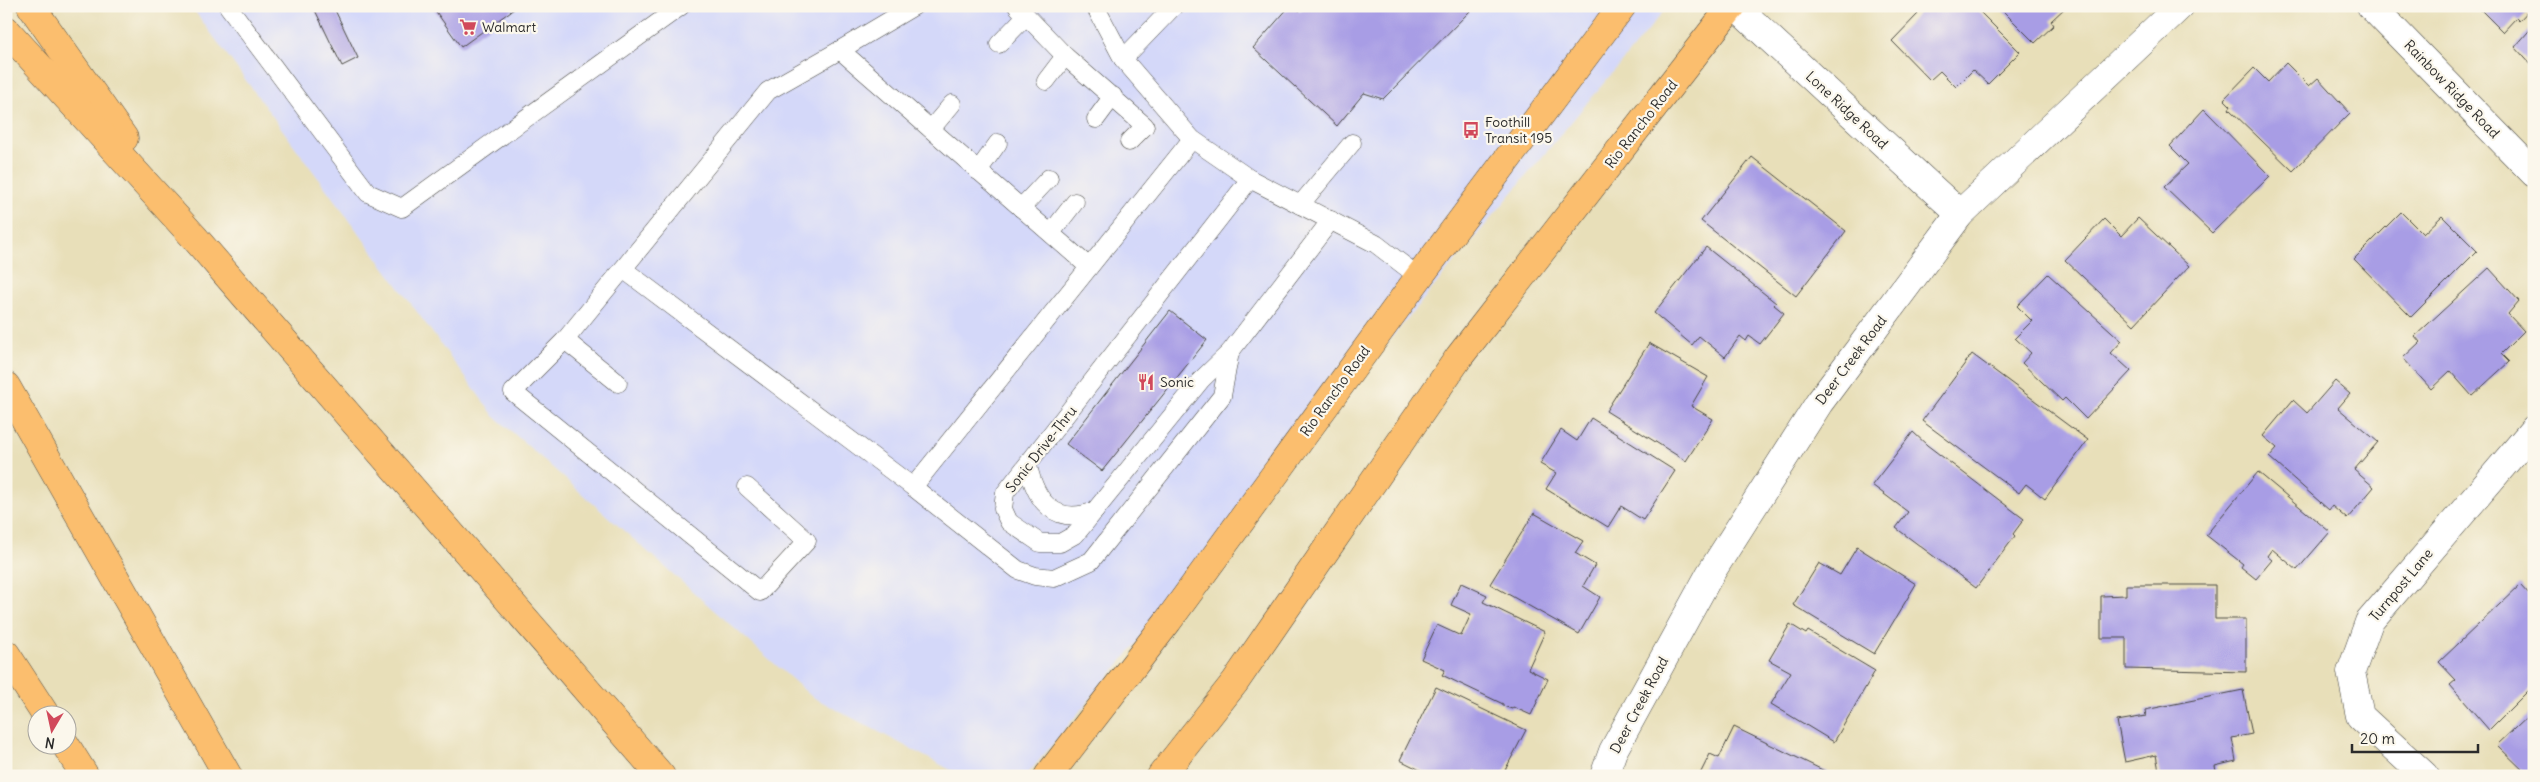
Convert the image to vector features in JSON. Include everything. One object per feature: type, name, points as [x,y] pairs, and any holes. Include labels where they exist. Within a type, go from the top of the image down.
[{"type":"main road","points":[[31,6],[194,237]]},
{"type":"main road","name":"Rio Rancho Road","points":[[1048,776],[1168,621],[1419,277],[1622,6]]},
{"type":"main road","name":"Rio Rancho Road","points":[[1161,776],[1235,682],[1459,357],[1734,6]]},
{"type":"main road","points":[[6,30],[194,237],[661,776]]},
{"type":"main road","points":[[6,386],[228,776]]},
{"type":"main road","points":[[6,654],[39,704]]},
{"type":"main road","points":[[71,754],[85,776]]},
{"type":"street","name":"Lone Ridge Road","points":[[1734,6],[1960,214]]},
{"type":"street","name":"Deer Creek Road","points":[[1604,776],[1614,752],[1710,574],[1819,403],[1960,214],[2180,6]]},
{"type":"street","name":"Rainbow Ridge Road","points":[[2371,6],[2534,172]]},
{"type":"street","name":"Turnpost Lane","points":[[2425,776],[2360,716],[2350,672],[2369,622],[2534,429]]},
{"type":"lane","points":[[228,6],[368,192],[402,208],[681,6]]},
{"type":"lane","points":[[747,487],[806,541],[760,592],[513,392],[565,340],[768,91],[914,6]]},
{"type":"lane","points":[[1095,6],[1123,59],[1192,139],[1250,179],[1376,244],[1419,277]]},
{"type":"lane","points":[[1123,59],[1174,6]]},
{"type":"lane","points":[[999,44],[1021,11],[1065,56],[1113,96],[1145,126],[1129,142]]},
{"type":"lane","points":[[840,50],[1089,267]]},
{"type":"lane","points":[[1046,81],[1065,56]]},
{"type":"lane","points":[[1096,119],[1113,96]]},
{"type":"lane","points":[[931,129],[952,104]]},
{"type":"lane","points":[[913,487],[1192,139]]},
{"type":"lane","points":[[978,170],[998,143]]},
{"type":"lane","points":[[1300,204],[1352,143]]},
{"type":"lane","points":[[1021,208],[1049,178]]},
{"type":"lane","name":"Sonic Drive-Thru","points":[[1250,179],[1028,466],[1005,493],[1003,508],[1009,522],[1040,543],[1060,543],[1076,534],[1201,380],[1230,352],[1331,220]]},
{"type":"lane","points":[[1050,233],[1075,202]]},
{"type":"lane","points":[[623,269],[913,487],[1018,570],[1035,576],[1054,578],[1091,561],[1222,396],[1230,352]]},
{"type":"lane","points":[[565,340],[618,383]]},
{"type":"lane","points":[[1028,466],[1033,488],[1042,502],[1062,514],[1079,517],[1095,511]]},
{"type":"shaded area","points":[[191,6],[1668,6],[1026,776],[962,776],[811,696],[494,416]]},
{"type":"building","points":[[313,6],[333,6],[358,58],[342,66]]},
{"type":"building","name":"Walmart","points":[[432,6],[518,6],[461,47]]},
{"type":"building","points":[[1290,6],[1294,6],[1300,11],[1305,6],[1475,6],[1383,99],[1364,93],[1337,126],[1253,48]]},
{"type":"building","points":[[1923,6],[1974,6],[2020,52],[1988,84],[1973,70],[1956,87],[1940,71],[1930,80],[1892,41],[1918,14]]},
{"type":"building","points":[[1998,6],[2067,6],[2051,21],[2054,25],[2035,43]]},
{"type":"building","points":[[2477,6],[2533,6],[2519,21],[2516,18],[2503,32]]},
{"type":"building","points":[[2534,25],[2534,68],[2515,47]]},
{"type":"building","points":[[2286,63],[2309,86],[2318,78],[2350,113],[2293,171],[2229,109],[2231,106],[2224,99],[2254,68],[2268,82]]},
{"type":"building","points":[[2204,109],[2270,176],[2212,233],[2164,187],[2188,164],[2170,146]]},
{"type":"building","points":[[1752,157],[1846,231],[1796,296],[1701,221]]},
{"type":"building","points":[[2401,212],[2423,234],[2442,216],[2477,251],[2411,317],[2354,259]]},
{"type":"building","points":[[2138,218],[2189,266],[2134,325],[2065,260],[2104,219],[2121,236]]},
{"type":"building","points":[[1706,247],[1776,303],[1774,305],[1784,313],[1760,344],[1749,336],[1746,341],[1740,336],[1725,357],[1699,336],[1692,345],[1654,313]]},
{"type":"building","points":[[2489,268],[2519,301],[2508,314],[2524,331],[2501,354],[2509,362],[2472,396],[2450,371],[2431,389],[2403,358],[2420,342],[2415,336]]},
{"type":"building","points":[[2048,274],[2122,341],[2111,353],[2131,371],[2086,419],[2065,398],[2062,401],[2022,363],[2031,353],[2015,338],[2032,321],[2017,306]]},
{"type":"building","points":[[1170,311],[1207,340],[1102,471],[1066,444]]},
{"type":"building","points":[[1649,343],[1708,377],[1691,406],[1713,419],[1686,461],[1606,411]]},
{"type":"building","points":[[1972,354],[2088,440],[2045,499],[2026,484],[2019,493],[1922,421]]},
{"type":"building","points":[[2335,381],[2350,394],[2338,408],[2378,442],[2354,470],[2374,487],[2347,519],[2332,506],[2329,510],[2269,457],[2277,448],[2263,436],[2293,400],[2307,413]]},
{"type":"building","points":[[1591,418],[1675,471],[1643,520],[1621,506],[1608,527],[1546,489],[1556,473],[1540,464],[1561,430],[1577,441]]},
{"type":"building","points":[[1913,432],[1927,445],[2024,519],[2013,534],[2015,536],[1976,588],[1896,528],[1908,512],[1872,485]]},
{"type":"building","points":[[2258,472],[2330,532],[2297,570],[2272,549],[2267,556],[2272,560],[2256,579],[2241,567],[2243,564],[2206,535]]},
{"type":"building","points":[[1534,513],[1583,541],[1575,553],[1595,565],[1583,586],[1600,597],[1579,634],[1490,584]]},
{"type":"building","points":[[1857,547],[1916,584],[1874,654],[1793,605],[1819,563],[1840,575]]},
{"type":"building","points":[[1461,583],[1487,595],[1483,602],[1545,632],[1528,669],[1548,679],[1531,715],[1513,707],[1512,709],[1503,706],[1503,704],[1442,675],[1445,670],[1421,659],[1437,625],[1461,636],[1471,614],[1451,605]]},
{"type":"building","points":[[2126,585],[2215,585],[2215,619],[2246,619],[2246,672],[2126,669],[2126,638],[2101,638],[2101,596],[2126,595]]},
{"type":"building","points":[[2520,585],[2531,597],[2534,595],[2534,685],[2489,730],[2450,685],[2456,680],[2439,662]]},
{"type":"building","points":[[1790,624],[1806,634],[1808,631],[1875,671],[1834,742],[1771,704],[1791,672],[1769,660]]},
{"type":"building","points":[[1436,687],[1526,730],[1502,776],[1486,776],[1475,770],[1472,776],[1432,776],[1400,760]]},
{"type":"building","points":[[2243,690],[2252,734],[2232,738],[2236,761],[2215,766],[2217,776],[2160,776],[2156,755],[2125,762],[2117,721],[2146,716],[2145,710]]},
{"type":"building","points":[[2534,710],[2534,776],[2529,776],[2497,745]]},
{"type":"building","points":[[1734,727],[1835,776],[1699,776],[1710,754],[1719,758]]},
{"type":"place","name":"Walmart","points":[[468,27]]},
{"type":"place","name":"Foothill Transit 195","points":[[1471,130]]},
{"type":"place","name":"Sonic","points":[[1146,382]]}]
